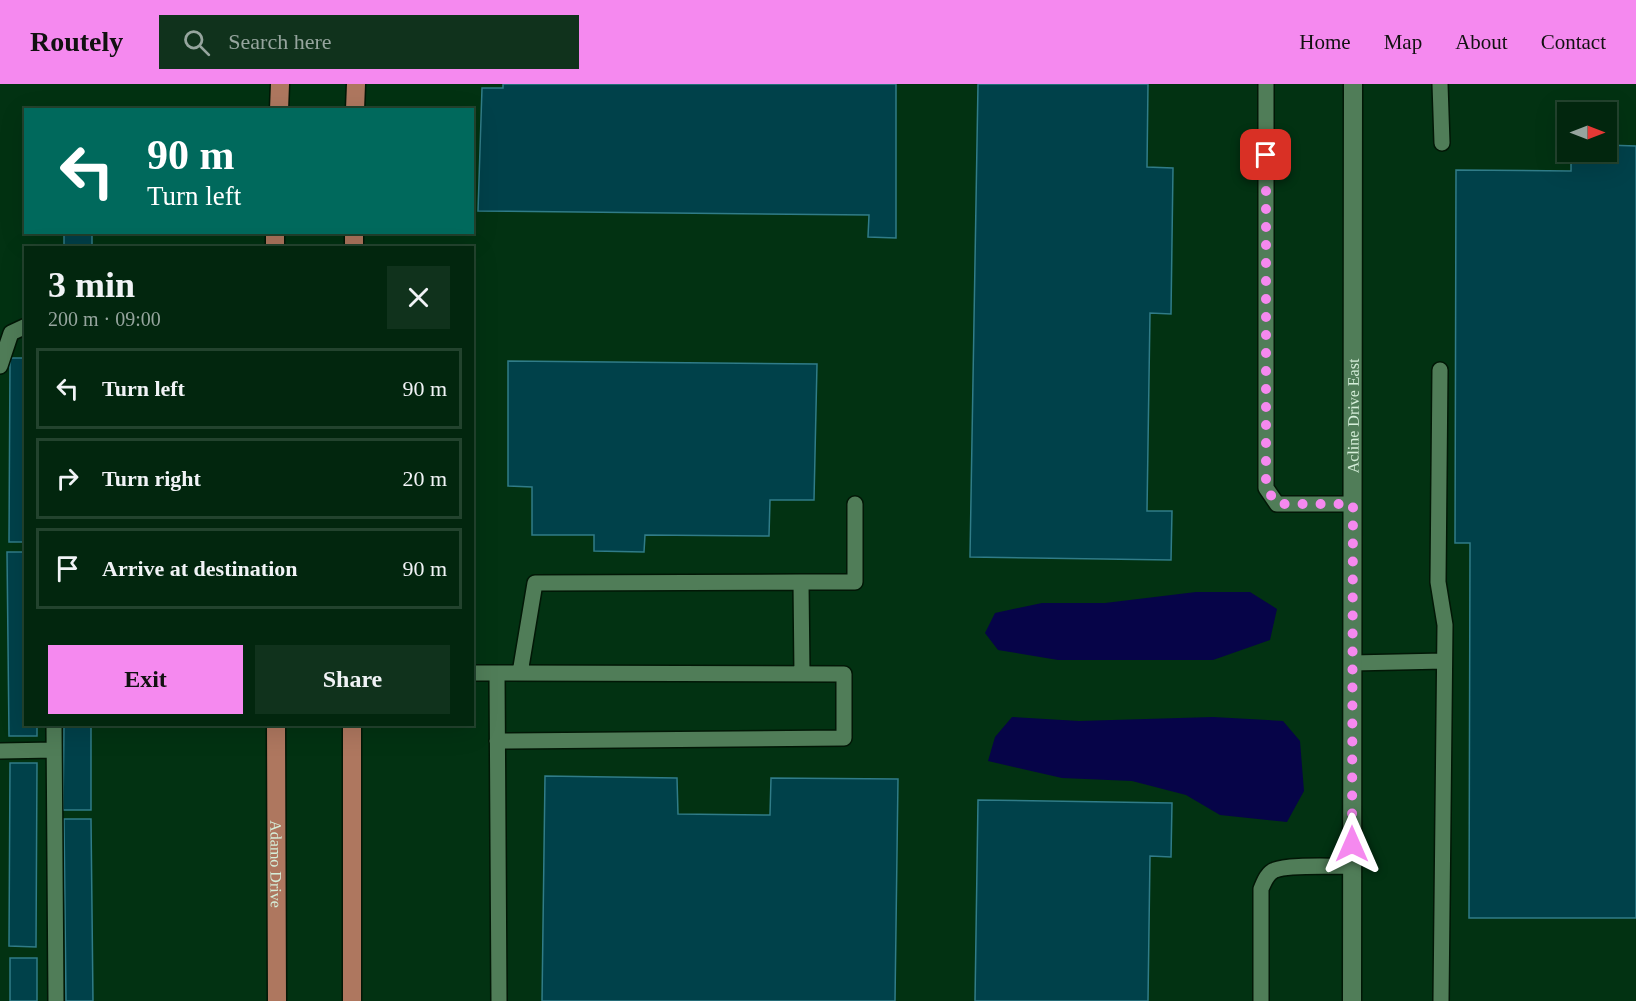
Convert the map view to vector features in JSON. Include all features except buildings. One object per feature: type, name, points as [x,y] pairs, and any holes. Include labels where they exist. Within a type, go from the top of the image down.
[{"type":"main road","points":[[279,108],[280,84]]},
{"type":"main road","points":[[355,108],[356,84]]},
{"type":"main road","name":"Adamo Drive","points":[[276,726],[277,1001]]},
{"type":"main road","points":[[352,726],[352,1001]]},
{"type":"street","name":"Acline Drive East","points":[[1352,1001],[1353,84]]},
{"type":"lane","points":[[1266,84],[1266,488],[1277,504],[1353,504]]},
{"type":"lane","points":[[1440,84],[1442,143]]},
{"type":"lane","points":[[0,366],[11,333],[24,327]]},
{"type":"lane","points":[[1440,370],[1438,582],[1445,626],[1441,1001]]},
{"type":"lane","points":[[520,673],[535,583],[855,582],[855,504]]},
{"type":"lane","points":[[801,582],[802,674]]},
{"type":"lane","points":[[1352,663],[1444,661]]},
{"type":"lane","points":[[474,673],[844,674],[844,738],[497,741]]},
{"type":"lane","points":[[497,673],[500,1001]]},
{"type":"lane","points":[[54,726],[56,1001]]},
{"type":"lane","points":[[0,751],[54,750]]},
{"type":"lane","points":[[1261,1001],[1261,889],[1266,878],[1273,871],[1285,868],[1352,866]]},
{"type":"shaded area","points":[[1196,592],[1250,592],[1277,609],[1270,640],[1213,660],[1058,660],[998,650],[985,633],[995,613],[1042,603],[1105,603]]},
{"type":"shaded area","points":[[1012,717],[1079,721],[1213,717],[1283,721],[1300,741],[1304,791],[1287,822],[1220,815],[1186,795],[1132,781],[1062,778],[988,761],[995,737]]},
{"type":"route","points":[[1266,155],[1266,488],[1277,504],[1353,504],[1352,844]]}]
